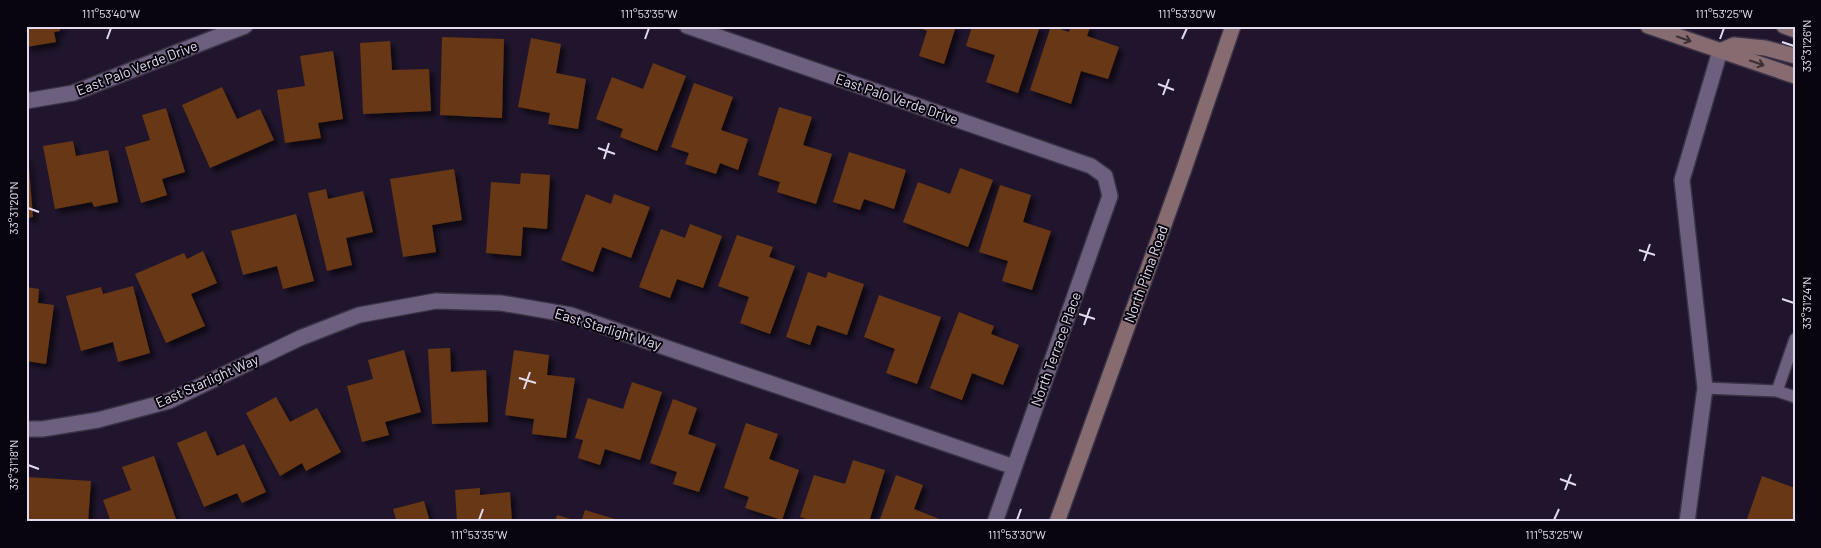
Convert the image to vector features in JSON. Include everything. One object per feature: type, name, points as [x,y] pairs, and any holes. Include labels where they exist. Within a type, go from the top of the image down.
[{"type":"main road","name":"North Pima Road","points":[[1058,522],[1181,178],[1233,26]]},
{"type":"main road","points":[[1648,26],[1795,76]]},
{"type":"main road","points":[[1784,26],[1795,30]]},
{"type":"main road","points":[[1720,51],[1734,46],[1765,48],[1795,56]]},
{"type":"street","name":"East Palo Verde Drive","points":[[26,101],[73,93],[245,26]]},
{"type":"street","name":"East Palo Verde Drive","points":[[687,26],[1091,166],[1105,176]]},
{"type":"street","points":[[1687,522],[1705,388],[1682,180],[1720,51]]},
{"type":"street","name":"North Terrace Place","points":[[995,522],[1110,196],[1105,176]]},
{"type":"street","name":"East Starlight Way","points":[[26,429],[42,429],[98,420],[169,401],[300,338],[359,315],[436,300],[501,303],[571,315],[1014,467]]},
{"type":"lane","points":[[1777,391],[1795,339]]},
{"type":"lane","points":[[1705,388],[1777,391],[1795,397]]},
{"type":"building","points":[[26,26],[60,26],[60,31],[54,32],[56,42],[26,47]]},
{"type":"building","points":[[915,26],[956,26],[944,64],[919,56],[927,31]]},
{"type":"building","points":[[972,26],[1040,26],[1018,93],[986,82],[995,55],[966,46]]},
{"type":"building","points":[[1051,26],[1069,32],[1071,26],[1088,26],[1090,27],[1087,36],[1119,47],[1108,79],[1081,71],[1071,104],[1030,90]]},
{"type":"building","points":[[442,37],[504,39],[502,118],[440,115]]},
{"type":"building","points":[[531,38],[561,44],[556,73],[586,79],[578,129],[548,124],[550,113],[518,107]]},
{"type":"building","points":[[390,41],[392,70],[429,69],[431,111],[363,114],[360,43]]},
{"type":"building","points":[[333,51],[343,119],[318,123],[321,138],[285,143],[277,90],[305,86],[300,56]]},
{"type":"building","points":[[653,63],[686,76],[657,151],[620,137],[623,129],[596,119],[612,77],[643,89]]},
{"type":"building","points":[[694,83],[733,97],[721,130],[748,139],[738,170],[720,163],[716,174],[685,164],[689,153],[671,147]]},
{"type":"building","points":[[222,87],[237,119],[260,109],[274,140],[210,168],[182,105]]},
{"type":"building","points":[[779,107],[812,117],[803,145],[832,154],[816,204],[777,192],[780,182],[758,175]]},
{"type":"building","points":[[166,108],[185,172],[162,179],[167,195],[141,203],[125,147],[150,140],[142,115]]},
{"type":"building","points":[[73,141],[76,156],[108,150],[118,202],[94,207],[92,202],[55,209],[43,146]]},
{"type":"building","points":[[849,152],[906,170],[894,209],[864,199],[860,210],[833,202]]},
{"type":"building","points":[[26,156],[28,156],[33,217],[26,218]]},
{"type":"building","points":[[960,168],[993,180],[968,247],[903,222],[918,182],[950,194]]},
{"type":"building","points":[[454,169],[462,220],[432,225],[436,252],[403,257],[390,179]]},
{"type":"building","points":[[521,173],[550,175],[547,229],[523,227],[521,256],[486,253],[491,182],[520,184]]},
{"type":"building","points":[[1000,185],[1031,195],[1023,222],[1051,231],[1032,290],[1002,281],[1008,261],[979,252]]},
{"type":"building","points":[[326,189],[328,199],[363,191],[373,232],[346,238],[352,265],[327,271],[308,193]]},
{"type":"building","points":[[586,194],[611,204],[614,194],[650,207],[631,258],[602,247],[593,272],[561,260]]},
{"type":"building","points":[[296,214],[314,281],[283,289],[277,266],[243,275],[231,231]]},
{"type":"building","points":[[690,224],[722,236],[703,288],[677,279],[670,298],[639,287],[661,229],[685,238]]},
{"type":"building","points":[[737,235],[773,247],[769,257],[795,266],[770,334],[740,323],[749,297],[718,286]]},
{"type":"building","points":[[203,251],[217,283],[191,294],[205,326],[166,343],[135,274],[184,253],[187,259]]},
{"type":"building","points":[[808,272],[826,278],[828,272],[864,284],[847,335],[817,325],[810,345],[786,337]]},
{"type":"building","points":[[133,286],[150,353],[118,362],[113,342],[81,351],[66,296],[101,287],[103,294]]},
{"type":"building","points":[[26,287],[39,289],[38,303],[54,305],[46,364],[26,361]]},
{"type":"building","points":[[879,295],[941,317],[917,384],[886,373],[895,349],[864,337]]},
{"type":"building","points":[[959,312],[994,326],[991,334],[1019,345],[1003,385],[972,373],[962,400],[930,388]]},
{"type":"building","points":[[450,348],[451,372],[486,370],[488,422],[432,424],[428,349]]},
{"type":"building","points":[[404,350],[421,412],[385,422],[389,435],[362,442],[347,386],[373,379],[368,360]]},
{"type":"building","points":[[514,350],[549,355],[547,375],[575,378],[566,438],[532,434],[534,419],[505,415]]},
{"type":"building","points":[[632,382],[662,392],[640,460],[605,449],[600,465],[578,458],[583,440],[575,438],[588,398],[623,409]]},
{"type":"building","points":[[276,397],[290,422],[317,408],[341,452],[306,471],[302,463],[280,476],[246,413]]},
{"type":"building","points":[[673,399],[697,408],[688,434],[716,444],[699,492],[673,484],[677,472],[650,463]]},
{"type":"building","points":[[746,423],[778,434],[769,459],[799,470],[782,520],[745,508],[749,497],[724,488]]},
{"type":"building","points":[[206,431],[217,456],[244,444],[266,492],[242,503],[237,493],[204,507],[177,443]]},
{"type":"building","points":[[154,456],[177,522],[111,522],[103,500],[131,490],[122,467]]},
{"type":"building","points":[[853,460],[885,470],[869,522],[817,522],[800,517],[814,475],[845,484]]},
{"type":"building","points":[[896,475],[923,485],[914,509],[947,522],[879,522]]},
{"type":"building","points":[[1762,476],[1795,488],[1795,522],[1746,522]]},
{"type":"building","points":[[26,477],[91,481],[88,522],[26,522]]},
{"type":"building","points":[[480,488],[480,495],[510,492],[512,522],[457,522],[455,490]]},
{"type":"building","points":[[424,501],[430,522],[389,522],[396,519],[393,509]]},
{"type":"building","points":[[585,510],[615,519],[614,522],[581,522]]},
{"type":"building","points":[[557,515],[577,521],[577,522],[555,522]]}]
